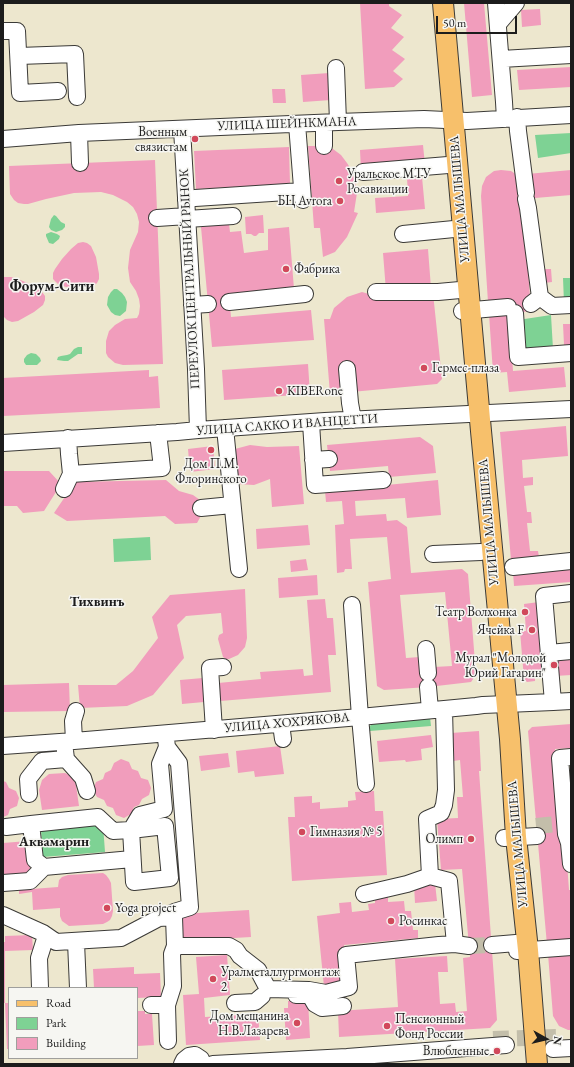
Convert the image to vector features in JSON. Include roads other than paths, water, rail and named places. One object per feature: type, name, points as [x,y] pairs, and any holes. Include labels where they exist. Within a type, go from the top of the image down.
[{"type":"main road","name":"УЛИЦА МАЛЫШЕВА","points":[[433,3],[448,120],[475,413],[500,704],[497,727],[520,948],[526,1064]]},
{"type":"main road","name":"УЛИЦА МАЛЫШЕВА","points":[[443,3],[448,120],[448,164],[460,290],[466,311]]},
{"type":"main road","name":"УЛИЦА МАЛЫШЕВА","points":[[475,413],[481,552],[500,704]]},
{"type":"main road","name":"УЛИЦА МАЛЫШЕВА","points":[[520,948],[537,1064]]},
{"type":"street","points":[[496,3],[504,102],[518,131],[528,208],[535,301],[552,306],[571,305]]},
{"type":"street","points":[[498,24],[516,3]]},
{"type":"street","points":[[3,31],[17,31],[20,94],[58,91]]},
{"type":"street","points":[[19,56],[75,54],[77,97]]},
{"type":"street","points":[[501,59],[571,55]]},
{"type":"street","points":[[324,146],[331,122],[336,68]]},
{"type":"street","name":"УЛИЦА ШЕЙНКМАНА","points":[[3,138],[79,132],[331,122],[448,120],[571,115]]},
{"type":"street","points":[[186,200],[195,198],[302,196],[297,124]]},
{"type":"street","name":"ПЕРЕУЛОК ЦЕНТРАЛЬНЫЙ РЫНОК","points":[[182,129],[198,430]]},
{"type":"street","points":[[79,132],[80,163]]},
{"type":"street","points":[[364,172],[448,164]]},
{"type":"street","points":[[158,218],[233,216]]},
{"type":"street","points":[[403,234],[454,229]]},
{"type":"street","points":[[376,292],[438,292],[460,290]]},
{"type":"street","points":[[229,302],[305,294]]},
{"type":"street","points":[[192,305],[208,304]]},
{"type":"street","points":[[466,311],[511,310],[518,357],[571,353]]},
{"type":"street","points":[[347,369],[353,420]]},
{"type":"street","name":"УЛИЦА САККО И ВАНЦЕТТИ","points":[[3,443],[353,420],[571,408]]},
{"type":"street","points":[[311,423],[321,460],[315,485],[383,480]]},
{"type":"street","points":[[225,428],[239,570]]},
{"type":"street","points":[[71,474],[162,468],[158,434]]},
{"type":"street","points":[[64,489],[71,474],[68,438]]},
{"type":"street","points":[[201,508],[232,505]]},
{"type":"street","points":[[433,554],[481,552]]},
{"type":"street","points":[[513,567],[571,561]]},
{"type":"street","points":[[553,702],[544,596],[571,593]]},
{"type":"street","points":[[352,606],[366,784]]},
{"type":"street","points":[[426,649],[428,680],[437,710],[446,790],[444,805],[441,813],[427,819],[430,876]]},
{"type":"street","points":[[548,654],[571,651]]},
{"type":"street","points":[[214,730],[210,668],[223,667]]},
{"type":"street","name":"УЛИЦА ХОХРЯКОВА","points":[[3,746],[69,742],[166,740],[214,730],[282,731],[360,717],[500,704],[571,701]]},
{"type":"street","points":[[66,760],[76,710]]},
{"type":"street","points":[[6,827],[98,817],[112,831],[131,830],[165,826],[170,878],[134,882],[131,830],[140,815],[164,809],[160,764],[166,740]]},
{"type":"street","points":[[166,740],[179,763],[190,906],[174,912],[175,946],[172,954],[173,986],[168,1004],[168,1041]]},
{"type":"street","points":[[571,757],[560,758],[564,830],[569,843],[571,864]]},
{"type":"street","points":[[29,794],[28,779],[42,761],[66,760],[83,778],[87,791]]},
{"type":"street","points":[[31,824],[35,860],[44,867]]},
{"type":"street","points":[[509,832],[536,831]]},
{"type":"street","points":[[3,883],[30,881],[44,867],[132,859]]},
{"type":"street","points":[[263,988],[309,990],[326,993],[349,987],[346,954],[462,945],[449,882],[430,876],[407,884],[364,894]]},
{"type":"street","points":[[3,915],[43,933],[56,942],[76,942],[121,938],[159,918],[174,917]]},
{"type":"street","points":[[40,987],[39,958],[46,936]]},
{"type":"street","points":[[76,942],[78,987]]},
{"type":"street","points":[[492,945],[520,948],[571,947]]},
{"type":"street","points":[[175,946],[229,946],[236,950],[240,956],[258,970],[263,988],[255,1002],[235,1003]]},
{"type":"street","points":[[263,988],[307,995],[312,997],[316,1004],[322,1008],[343,1006]]},
{"type":"street","points":[[151,1005],[168,1004]]},
{"type":"street","points":[[213,1064],[348,1057],[506,1045]]},
{"type":"street","points":[[553,1049],[571,1048]]},
{"type":"street","points":[[182,1064],[189,1056],[195,1055],[201,1059],[203,1064]]},
{"type":"tunnel","points":[[536,826],[558,824]]},
{"type":"tunnel","points":[[469,946],[492,945]]},
{"type":"tunnel","points":[[493,1039],[556,1037]]},
{"type":"place","name":"Военным связистам","points":[[195,139]]},
{"type":"place","name":"Уральское МТУ Росавиации","points":[[339,181]]},
{"type":"place","name":"БЦ Avrora","points":[[340,201]]},
{"type":"place","name":"Фабрика","points":[[286,269]]},
{"type":"place","name":"Гермес-плаза","points":[[424,368]]},
{"type":"place","name":"KIBERone","points":[[279,391]]},
{"type":"place","name":"Дом П.М. Флоринского","points":[[211,450]]},
{"type":"place","name":"Театр Волхонка","points":[[525,612]]},
{"type":"place","name":"Ячейка F","points":[[532,630]]},
{"type":"place","name":"Мурал \"Молодой Юрий Гагарин\"","points":[[554,665]]},
{"type":"place","name":"Гимназия № 5","points":[[302,832]]},
{"type":"place","name":"Олимп","points":[[471,839]]},
{"type":"place","name":"Yoga projeсt","points":[[107,908]]},
{"type":"place","name":"Росинкас","points":[[391,921]]},
{"type":"place","name":"Уралметаллургмонтаж 2","points":[[213,979]]},
{"type":"place","name":"Дом мещанина Н.В.Лазарева","points":[[297,1023]]},
{"type":"place","name":"Пенсионный Фонд России","points":[[387,1026]]},
{"type":"place","name":"Влюбленные","points":[[497,1051]]},
{"type":"district","name":"Форум-Сити","points":[[52,287]]},
{"type":"district","name":"Тихвинъ","points":[[97,602]]},
{"type":"district","name":"Аквамарин","points":[[54,842]]}]
